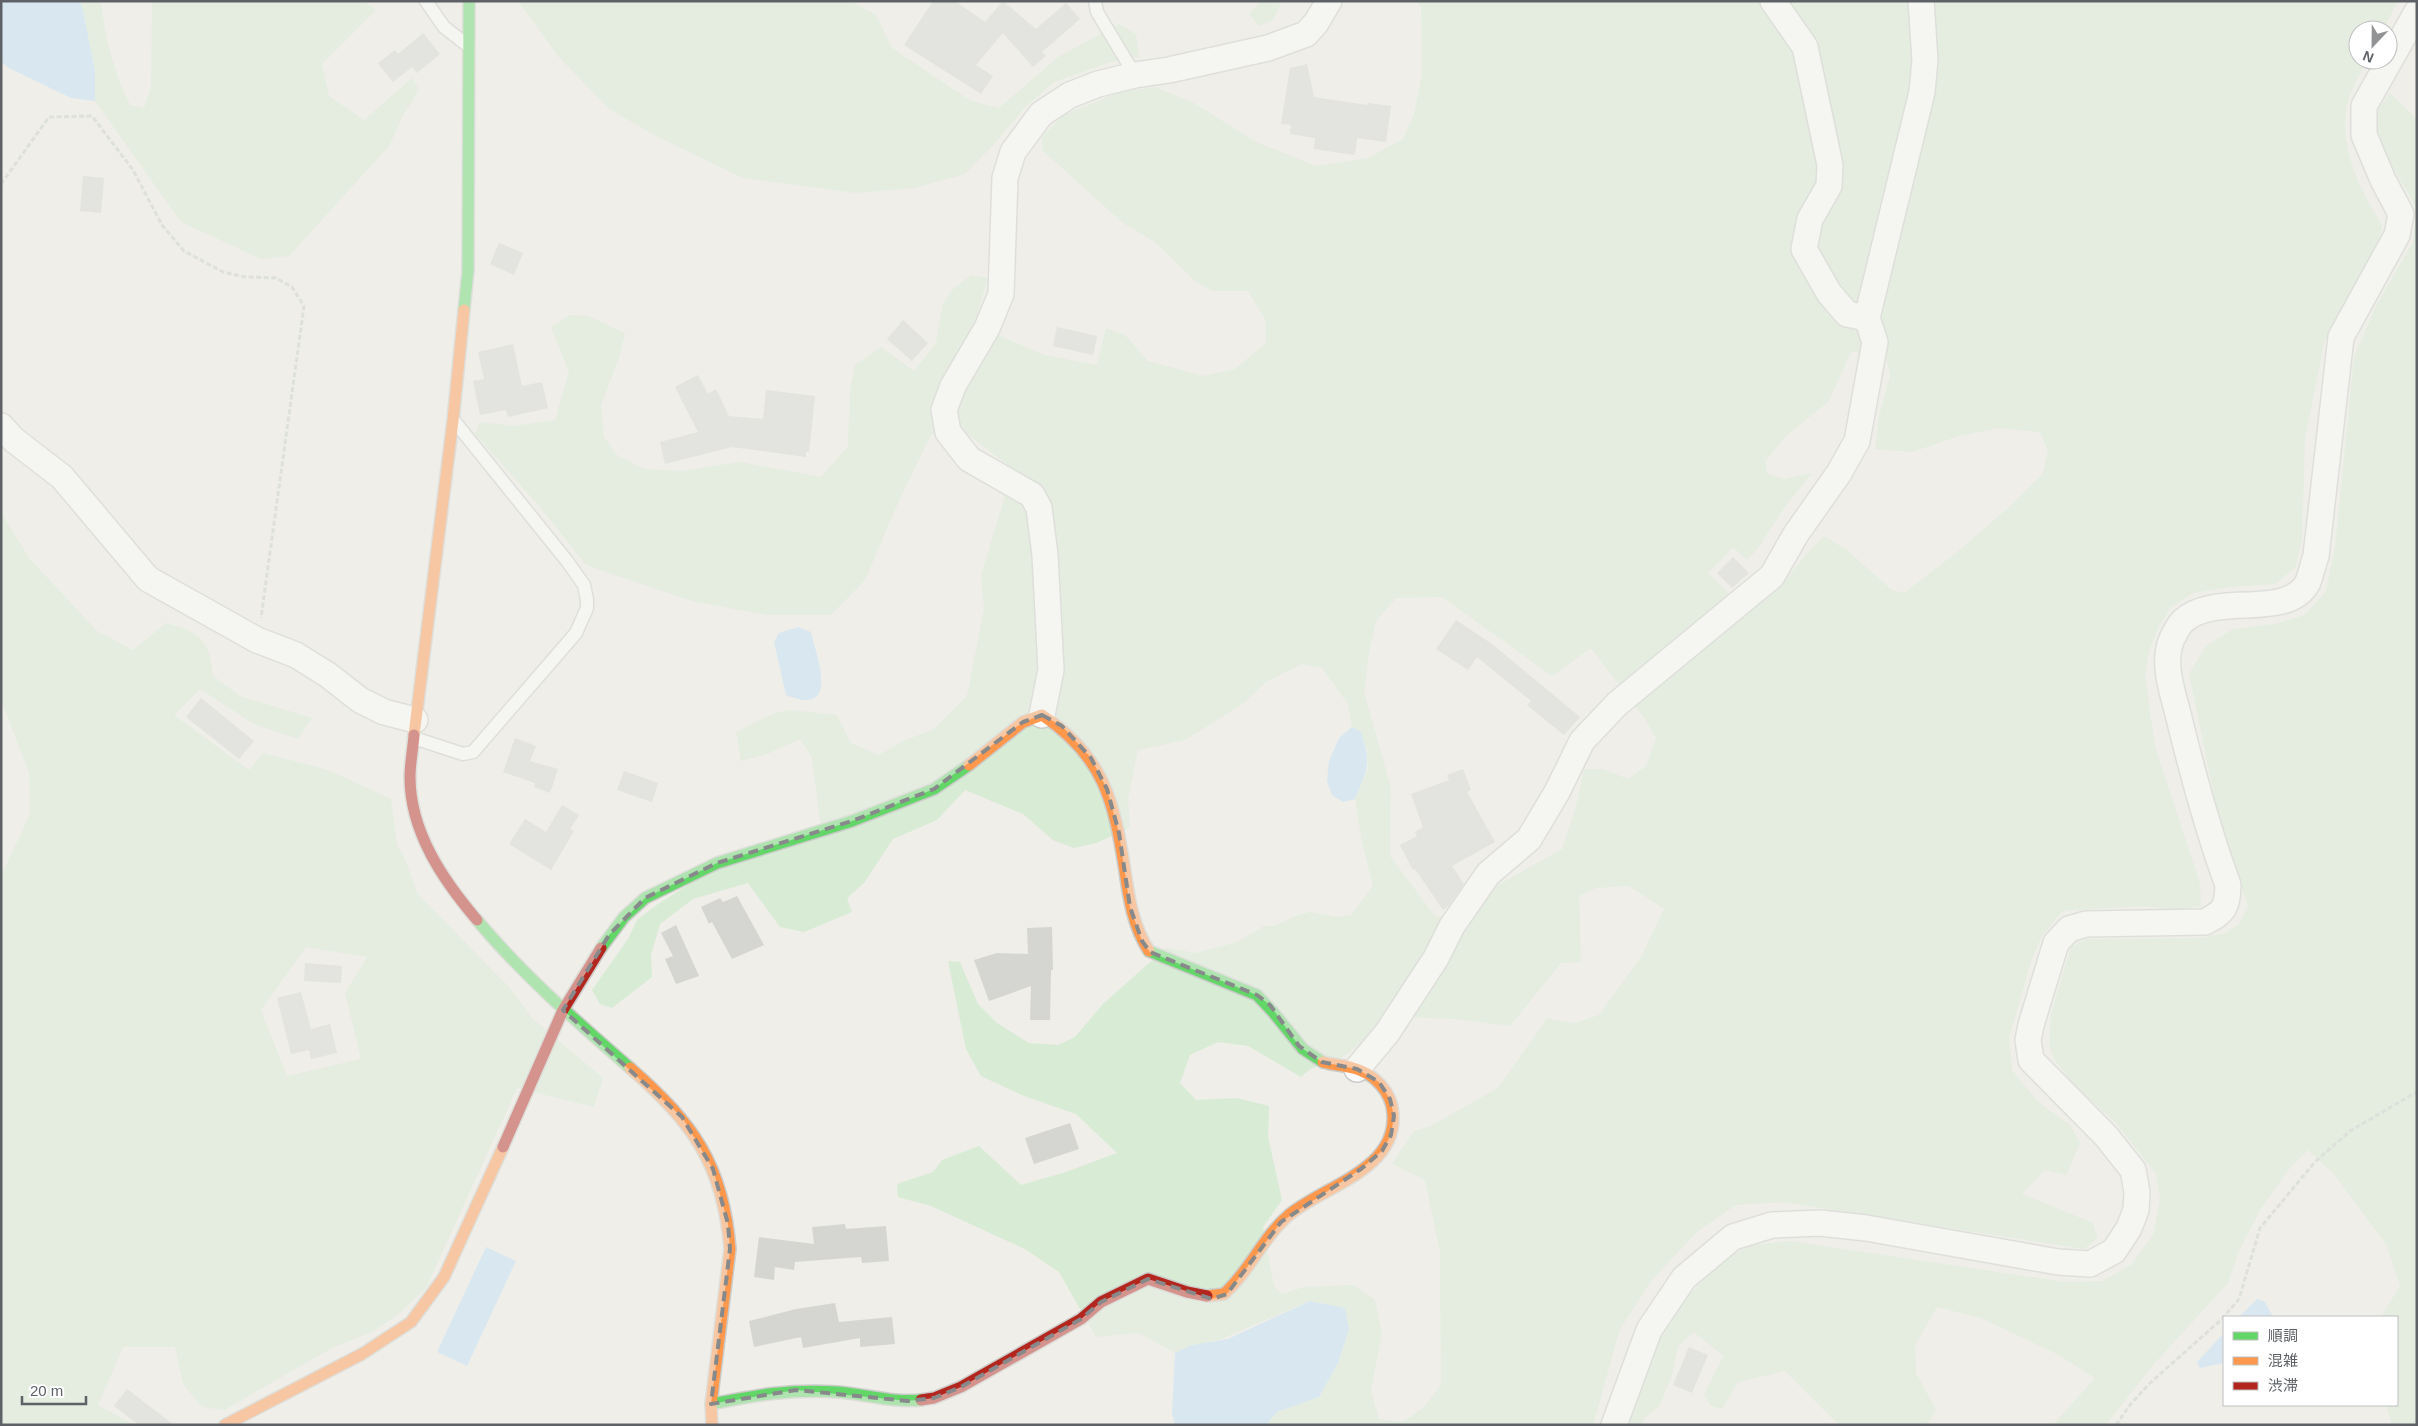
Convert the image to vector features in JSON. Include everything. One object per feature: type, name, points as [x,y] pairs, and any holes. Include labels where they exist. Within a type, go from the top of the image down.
[{"type":"street","points":[[469,1],[468,271],[454,420],[410,778],[414,808],[424,842],[454,893],[506,954],[563,1010],[661,1095],[682,1117],[700,1144],[713,1169],[728,1224],[730,1249],[711,1404],[712,1425]]},
{"type":"street","points":[[1042,715],[1051,670],[1045,556],[1039,508],[1032,495],[969,459],[948,432],[944,410],[953,386],[987,328],[1002,294],[1005,178],[1013,152],[1041,114],[1070,95],[1098,84],[1135,75],[1169,70],[1268,48],[1306,34],[1316,24],[1330,1]]},
{"type":"street","points":[[1774,1],[1805,47],[1830,165],[1829,186],[1810,219],[1804,248],[1828,293],[1847,314],[1867,318]]},
{"type":"street","points":[[1357,1069],[1387,1033],[1436,958],[1452,926],[1488,874],[1529,839],[1557,792],[1582,741],[1617,704],[1772,576],[1796,534],[1839,473],[1857,441],[1876,342],[1867,318],[1922,92],[1925,60],[1921,1]]},
{"type":"street","points":[[1614,1425],[1653,1323],[1684,1278],[1733,1237],[1772,1225],[1820,1223],[1866,1228],[2058,1262],[2090,1264],[2114,1251],[2129,1228],[2136,1210],[2137,1192],[2133,1170],[2106,1136],[2031,1060],[2028,1040],[2031,1025],[2056,943],[2069,929],[2086,924],[2205,922],[2221,913],[2227,902],[2228,885],[2196,789],[2175,700],[2168,669],[2169,647],[2182,622],[2195,613],[2216,606],[2270,605],[2296,594],[2307,583],[2316,556],[2340,337],[2397,235],[2401,214],[2383,180],[2364,135],[2364,106],[2417,12]]},
{"type":"street","points":[[1,426],[14,440],[62,477],[148,579],[257,640],[296,655],[328,675],[360,700],[415,729]]},
{"type":"street","points":[[225,1425],[362,1354],[411,1322],[444,1276],[465,1235],[563,1010],[610,935],[624,917],[645,898],[717,862],[852,821],[934,789],[988,752],[1023,722],[1042,715],[1062,726],[1091,758],[1107,789],[1119,833],[1130,907],[1142,941],[1150,952],[1257,995],[1270,1005],[1299,1046],[1322,1062],[1357,1069],[1379,1082],[1390,1099],[1394,1116],[1391,1135],[1382,1151],[1361,1169],[1313,1197],[1281,1222],[1227,1294],[1212,1299],[1148,1279],[1102,1302],[1081,1319],[962,1387],[934,1398],[908,1401],[839,1392],[796,1390],[771,1392],[711,1404]]},
{"type":"lane","points":[[426,1],[444,27],[469,46]]},
{"type":"lane","points":[[1095,1],[1097,12],[1135,75]]},
{"type":"lane","points":[[415,729],[463,754],[473,752],[576,632],[587,608],[584,585],[454,420]]},
{"type":"path","points":[[1,184],[49,117],[92,116],[133,170],[162,225],[184,251],[223,272],[245,277],[276,278],[292,287],[304,306],[257,640]]},
{"type":"path","points":[[2225,1316],[2239,1299],[2260,1228],[2315,1162],[2350,1130],[2417,1092]]},
{"type":"path","points":[[2116,1425],[2130,1405],[2149,1384],[2223,1318]]},
{"type":"highlighted area","points":[[1042,715],[1062,726],[1091,758],[1107,789],[1119,833],[1130,907],[1142,941],[1150,952],[1257,995],[1270,1005],[1299,1046],[1322,1062],[1357,1069],[1379,1082],[1390,1099],[1394,1116],[1391,1135],[1382,1151],[1361,1169],[1281,1222],[1227,1294],[1212,1299],[1148,1279],[1101,1302],[1081,1319],[961,1387],[934,1398],[908,1401],[796,1390],[711,1404],[730,1249],[728,1224],[713,1169],[682,1117],[563,1010],[609,935],[645,898],[717,863],[852,821],[934,789],[1023,722]]},
{"type":"green space","points":[[81,1],[101,1],[111,54],[130,105],[144,108],[151,87],[152,1],[363,1],[376,10],[322,64],[329,96],[364,120],[412,78],[419,90],[403,115],[389,146],[289,256],[261,259],[181,222],[95,101],[95,71]]},
{"type":"green space","points":[[518,1],[851,1],[876,15],[892,48],[971,101],[999,108],[1058,57],[1119,24],[1136,34],[1139,57],[1111,62],[1054,82],[1025,107],[995,143],[965,174],[914,188],[856,193],[743,178],[654,135],[608,108],[558,56]]},
{"type":"green space","points":[[1261,1],[1282,1],[1273,20],[1259,26],[1249,14]]},
{"type":"green space","points":[[1417,1],[2398,1],[2388,20],[2348,20],[2348,70],[2362,70],[2347,103],[2346,140],[2354,170],[2382,225],[2378,245],[2324,343],[2305,438],[2302,540],[2295,568],[2275,584],[2230,587],[2193,593],[2171,607],[2159,626],[2149,651],[2145,676],[2155,746],[2200,884],[2201,906],[2179,910],[2144,906],[2062,911],[2041,938],[2031,961],[2009,1038],[2012,1070],[2038,1102],[2070,1125],[2080,1143],[2066,1175],[2045,1170],[2022,1194],[2093,1223],[2098,1238],[2084,1249],[1782,1202],[1736,1205],[1698,1231],[1652,1280],[1620,1329],[1593,1425],[1266,1425],[1277,1412],[1319,1397],[1338,1363],[1349,1329],[1345,1308],[1309,1301],[1219,1340],[1192,1345],[1175,1353],[1139,1333],[1096,1337],[1059,1272],[1025,1249],[931,1206],[898,1197],[897,1184],[933,1172],[942,1160],[979,1146],[1021,1185],[1066,1172],[1117,1153],[1076,1114],[1024,1096],[981,1076],[966,1049],[948,961],[960,962],[978,1004],[997,1023],[1029,1043],[1058,1045],[1075,1037],[1103,1004],[1166,948],[1196,953],[1237,942],[1264,926],[1274,926],[1298,915],[1310,912],[1337,917],[1351,915],[1373,886],[1361,837],[1355,799],[1368,768],[1367,751],[1361,733],[1352,727],[1348,704],[1322,668],[1302,664],[1266,682],[1244,703],[1185,740],[1138,750],[1128,799],[1130,828],[1096,843],[1074,848],[1053,840],[1023,814],[965,790],[937,820],[893,839],[864,883],[847,898],[852,912],[804,932],[780,927],[748,883],[693,899],[660,924],[651,955],[652,977],[612,1008],[600,1004],[592,990],[628,939],[637,920],[658,904],[707,873],[822,837],[812,758],[800,739],[767,754],[741,761],[736,732],[775,713],[789,710],[837,715],[851,743],[879,755],[901,742],[934,729],[967,696],[984,609],[981,576],[1013,469],[958,427],[931,435],[901,496],[865,580],[831,615],[768,615],[695,602],[586,565],[540,507],[475,434],[480,422],[514,426],[555,420],[569,372],[551,327],[570,315],[588,316],[625,333],[619,358],[601,405],[604,437],[617,455],[645,469],[682,471],[740,462],[821,477],[848,446],[850,389],[855,365],[881,347],[914,371],[936,343],[943,303],[953,289],[971,275],[987,278],[975,325],[1044,355],[1097,365],[1106,328],[1125,335],[1148,361],[1203,376],[1235,369],[1266,343],[1265,319],[1248,291],[1213,291],[1196,282],[1155,242],[1123,223],[1042,150],[1042,137],[1064,115],[1120,92],[1155,87],[1194,103],[1256,142],[1316,166],[1368,158],[1403,139],[1414,114],[1422,73],[1421,7]],"holes":[[[1885,349],[1890,376],[1879,416],[1875,449],[1912,452],[1959,436],[1998,428],[2040,432],[2048,451],[2043,473],[2007,509],[1956,553],[1904,593],[1892,590],[1847,550],[1824,536],[1788,577],[1746,610],[1708,573],[1733,547],[1747,560],[1758,548],[1784,508],[1812,473],[1784,479],[1767,474],[1766,460],[1786,436],[1829,401],[1851,352]],[[1442,597],[1552,676],[1591,648],[1645,719],[1656,738],[1646,766],[1628,779],[1602,769],[1584,769],[1576,807],[1562,849],[1486,892],[1468,929],[1434,915],[1390,856],[1391,788],[1364,692],[1369,652],[1376,621],[1396,598]],[[1629,886],[1664,909],[1641,957],[1599,1015],[1575,1023],[1553,1020],[1548,1017],[1498,1088],[1431,1126],[1414,1131],[1392,1164],[1425,1180],[1440,1252],[1441,1385],[1424,1407],[1403,1422],[1379,1419],[1371,1391],[1382,1333],[1375,1300],[1354,1285],[1304,1287],[1282,1294],[1274,1286],[1263,1227],[1282,1200],[1268,1137],[1269,1106],[1237,1098],[1196,1100],[1180,1083],[1190,1055],[1218,1042],[1248,1046],[1301,1077],[1317,1066],[1336,1060],[1348,1053],[1359,1044],[1384,1016],[1455,1019],[1510,1026],[1561,963],[1581,962],[1579,896],[1596,888]]]},
{"type":"green space","points":[[2390,93],[2417,119],[2417,209],[2376,137],[2376,112]]},
{"type":"green space","points":[[2417,209],[2417,1425],[2392,1425],[2386,1406],[2398,1406],[2398,1316],[2382,1316],[2400,1286],[2387,1246],[2334,1174],[2308,1150],[2289,1169],[2260,1210],[2239,1251],[2228,1283],[2153,1365],[2106,1425],[2053,1425],[2095,1378],[2057,1354],[1981,1318],[1937,1307],[1915,1345],[1916,1373],[1936,1410],[1927,1425],[1839,1425],[1785,1371],[1738,1382],[1722,1409],[1711,1406],[1704,1395],[1723,1356],[1694,1332],[1678,1346],[1672,1375],[1659,1407],[1645,1417],[1641,1425],[1626,1425],[1654,1347],[1671,1323],[1681,1303],[1723,1261],[1751,1245],[1790,1241],[2065,1282],[2102,1281],[2131,1265],[2153,1235],[2160,1199],[2156,1174],[2116,1123],[2077,1088],[2054,1059],[2049,1045],[2051,1014],[2071,947],[2086,939],[2197,938],[2224,934],[2240,923],[2248,905],[2223,838],[2189,674],[2206,646],[2233,629],[2274,624],[2305,615],[2326,591],[2335,548],[2354,357],[2376,306],[2413,242]]},
{"type":"green space","points":[[1,513],[30,559],[97,631],[133,650],[166,623],[178,626],[201,639],[209,654],[213,676],[240,696],[312,718],[298,739],[254,724],[200,689],[174,715],[249,770],[263,753],[328,770],[391,799],[397,845],[405,859],[417,893],[511,989],[532,1018],[603,1078],[594,1107],[517,1088],[426,1288],[397,1315],[372,1332],[332,1348],[224,1410],[202,1407],[183,1384],[175,1347],[123,1347],[98,1405],[134,1425],[1,1425],[1,876],[30,814],[29,773],[1,700]],"holes":[[[306,947],[367,957],[345,993],[361,1059],[287,1076],[261,1010]]]},
{"type":"water","points":[[1,1],[81,1],[95,71],[95,101],[71,98],[9,68],[1,62]]},
{"type":"water","points":[[798,627],[811,632],[818,657],[821,683],[819,692],[814,699],[803,700],[786,695],[774,642],[779,633]]},
{"type":"water","points":[[1352,727],[1361,732],[1367,767],[1355,799],[1343,802],[1332,795],[1327,781],[1329,761],[1339,738]]},
{"type":"water","points":[[486,1247],[516,1261],[467,1366],[437,1352]]},
{"type":"water","points":[[2257,1299],[2265,1302],[2272,1316],[2240,1316]]},
{"type":"water","points":[[1310,1301],[1345,1308],[1349,1329],[1338,1363],[1319,1397],[1277,1412],[1266,1425],[1175,1425],[1172,1413],[1175,1353],[1192,1345],[1228,1339]]},
{"type":"water","points":[[2223,1334],[2223,1363],[2200,1368],[2197,1362]]},
{"type":"building","points":[[933,1],[955,1],[985,22],[1003,1],[1036,29],[1066,3],[1080,19],[1042,52],[1046,56],[1033,67],[1003,33],[976,65],[993,76],[981,94],[904,45]]},
{"type":"building","points":[[423,33],[440,54],[417,73],[412,67],[393,82],[378,63],[395,50],[398,54]]},
{"type":"building","points":[[1307,64],[1314,97],[1367,105],[1368,103],[1391,106],[1386,142],[1357,138],[1355,155],[1314,149],[1315,138],[1290,134],[1291,125],[1281,124],[1290,68]]},
{"type":"building","points":[[83,176],[104,178],[101,213],[80,211]]},
{"type":"building","points":[[499,243],[523,253],[514,275],[490,264]]},
{"type":"building","points":[[903,320],[928,343],[912,361],[887,339]]},
{"type":"building","points":[[1057,327],[1097,336],[1093,355],[1053,346]]},
{"type":"building","points":[[513,344],[522,386],[542,382],[548,408],[508,417],[506,410],[480,415],[473,381],[484,379],[478,352]]},
{"type":"building","points":[[698,375],[708,394],[716,389],[729,416],[763,419],[766,390],[815,396],[809,452],[806,452],[806,457],[732,447],[665,464],[660,442],[698,432],[675,387]]},
{"type":"building","points":[[1733,557],[1749,573],[1732,588],[1717,573]]},
{"type":"building","points":[[1456,620],[1492,644],[1580,717],[1564,735],[1527,705],[1531,701],[1477,657],[1468,670],[1436,649]]},
{"type":"building","points":[[201,698],[254,741],[239,759],[186,717]]},
{"type":"building","points":[[515,738],[536,746],[530,761],[558,769],[550,793],[534,787],[535,783],[503,772]]},
{"type":"building","points":[[1463,769],[1471,790],[1467,792],[1495,842],[1452,866],[1464,884],[1443,910],[1415,869],[1413,870],[1400,845],[1417,836],[1415,832],[1423,827],[1411,794],[1449,780],[1447,775]]},
{"type":"building","points":[[624,771],[658,783],[652,802],[617,790]]},
{"type":"building","points":[[562,805],[579,815],[570,829],[574,831],[551,870],[509,844],[525,819],[546,832]]},
{"type":"building","points":[[737,896],[764,945],[732,959],[712,922],[709,924],[701,907],[720,898],[723,902]]},
{"type":"building","points":[[676,925],[699,976],[676,984],[665,959],[673,956],[661,933]]},
{"type":"building","points":[[1052,927],[1053,970],[1051,970],[1050,1020],[1030,1020],[1031,986],[989,1001],[974,960],[997,953],[1028,954],[1027,928]]},
{"type":"building","points":[[305,963],[342,966],[341,983],[304,981]]},
{"type":"building","points":[[301,992],[311,1029],[330,1024],[337,1053],[311,1059],[309,1050],[291,1054],[277,998]]},
{"type":"building","points":[[1070,1123],[1079,1149],[1034,1164],[1025,1138]]},
{"type":"building","points":[[845,1224],[846,1229],[886,1226],[889,1261],[862,1263],[861,1257],[795,1262],[794,1270],[775,1267],[774,1280],[754,1277],[759,1237],[814,1244],[812,1227]]},
{"type":"building","points":[[835,1303],[839,1322],[892,1317],[895,1344],[860,1347],[860,1338],[803,1348],[801,1337],[754,1347],[749,1321],[796,1309]]},
{"type":"building","points":[[1689,1347],[1708,1355],[1692,1393],[1673,1385]]},
{"type":"building","points":[[127,1389],[174,1425],[139,1425],[114,1406]]},
{"type":"traffic: fast","points":[[464,310],[468,271],[469,1]]},
{"type":"traffic: fast","points":[[601,948],[624,917],[645,898],[717,863],[852,821],[934,789],[969,765]]},
{"type":"traffic: fast","points":[[477,920],[531,979],[630,1068]]},
{"type":"traffic: fast","points":[[1149,951],[1257,995],[1303,1049],[1323,1062]]},
{"type":"traffic: fast","points":[[711,1404],[758,1395],[804,1391],[848,1393],[910,1401],[921,1400]]},
{"type":"traffic: slow","points":[[414,735],[453,420],[464,310]]},
{"type":"traffic: slow","points":[[969,765],[1023,722],[1042,715],[1080,747],[1093,764],[1103,782],[1110,802],[1121,846],[1132,912],[1139,932],[1149,951]]},
{"type":"traffic: slow","points":[[1207,1296],[1224,1294],[1241,1275],[1272,1233],[1289,1215],[1356,1175],[1371,1163],[1383,1149],[1391,1133],[1392,1106],[1385,1091],[1375,1079],[1368,1074],[1349,1067],[1323,1062]]},
{"type":"traffic: slow","points":[[630,1068],[671,1108],[701,1147],[712,1169],[726,1219],[730,1249],[711,1404],[712,1425]]},
{"type":"traffic: slow","points":[[225,1425],[362,1354],[411,1322],[444,1277],[503,1147]]},
{"type":"traffic: jam","points":[[414,735],[410,766],[411,797],[422,836],[452,889],[477,920]]},
{"type":"traffic: jam","points":[[503,1147],[563,1010],[601,948]]},
{"type":"traffic: jam","points":[[921,1400],[934,1398],[961,1387],[1081,1319],[1101,1302],[1148,1279],[1187,1292],[1207,1296]]}]
